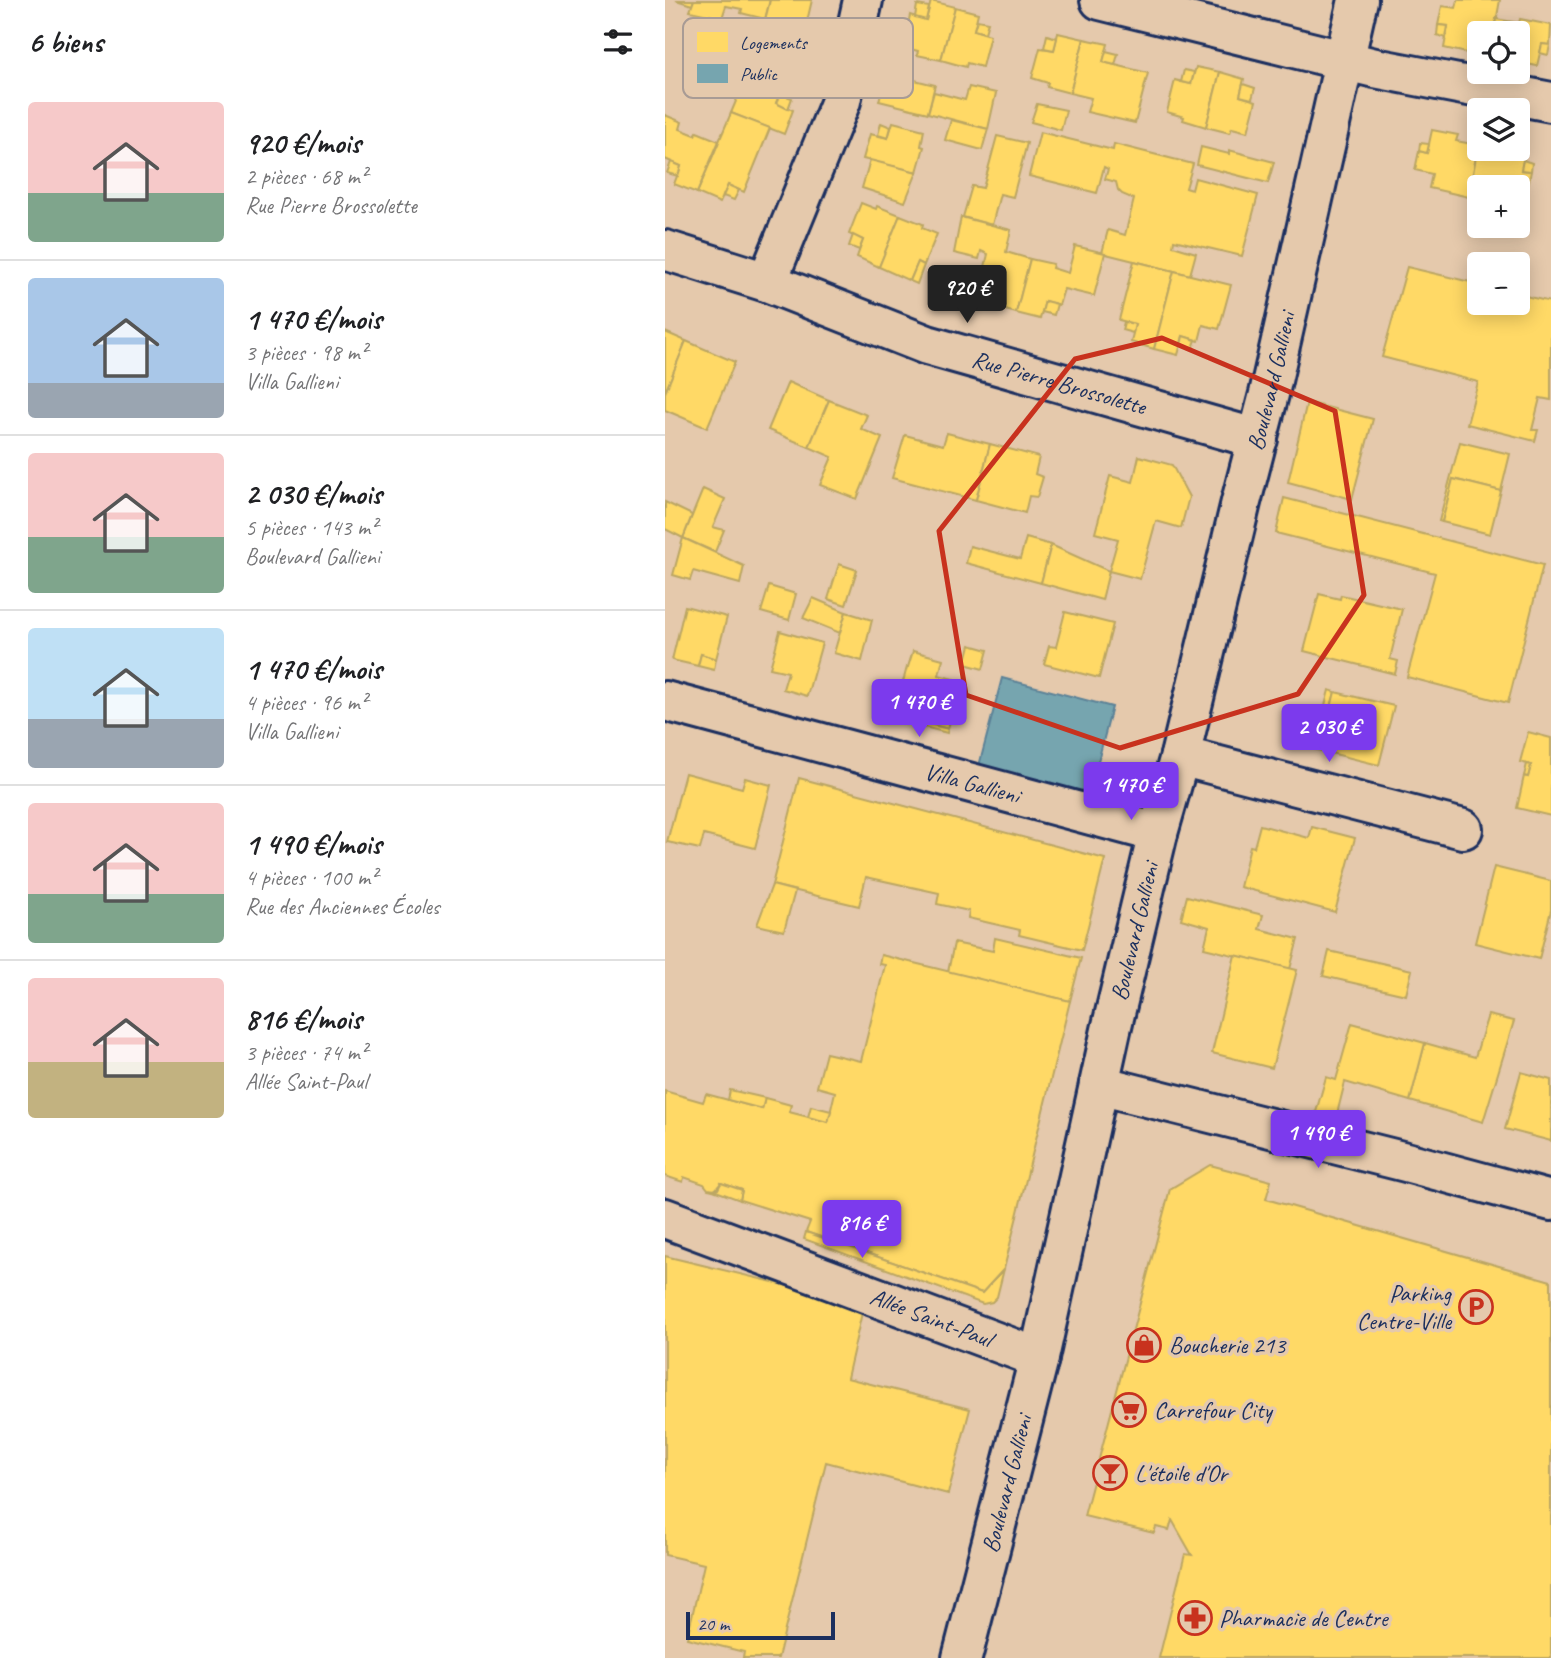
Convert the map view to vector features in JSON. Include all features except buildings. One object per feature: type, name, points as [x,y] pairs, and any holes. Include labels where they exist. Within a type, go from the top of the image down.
[{"type":"street","points":[[859,18],[863,0]]},
{"type":"street","points":[[1100,0],[1344,61],[1551,102]]},
{"type":"street","name":"Boulevard Gallieni","points":[[962,1658],[1039,1358],[1158,833],[1180,756],[1258,439],[1358,0]]},
{"type":"street","points":[[767,282],[842,98]]},
{"type":"street","name":"Rue Pierre Brossolette","points":[[665,250],[767,282],[927,345],[1258,439]]},
{"type":"street","name":"Villa Gallieni","points":[[665,701],[1158,833]]},
{"type":"street","points":[[1180,756],[1463,829]]},
{"type":"street","points":[[1099,1085],[1551,1201]]},
{"type":"street","name":"Allée Saint-Paul","points":[[665,1218],[1039,1358]]},
{"type":"highlighted area","points":[[1162,338],[1335,411],[1364,595],[1298,694],[1120,748],[966,695],[939,531],[1075,359]]},
{"type":"place","name":"Parking Centre-Ville","points":[[1476,1307]]},
{"type":"place","name":"Boucherie 213","points":[[1144,1345]]},
{"type":"place","name":"Carrefour City","points":[[1129,1410]]},
{"type":"place","name":"L'étoile d'Or","points":[[1110,1473]]},
{"type":"place","name":"Pharmacie de Centre","points":[[1195,1618]]}]
